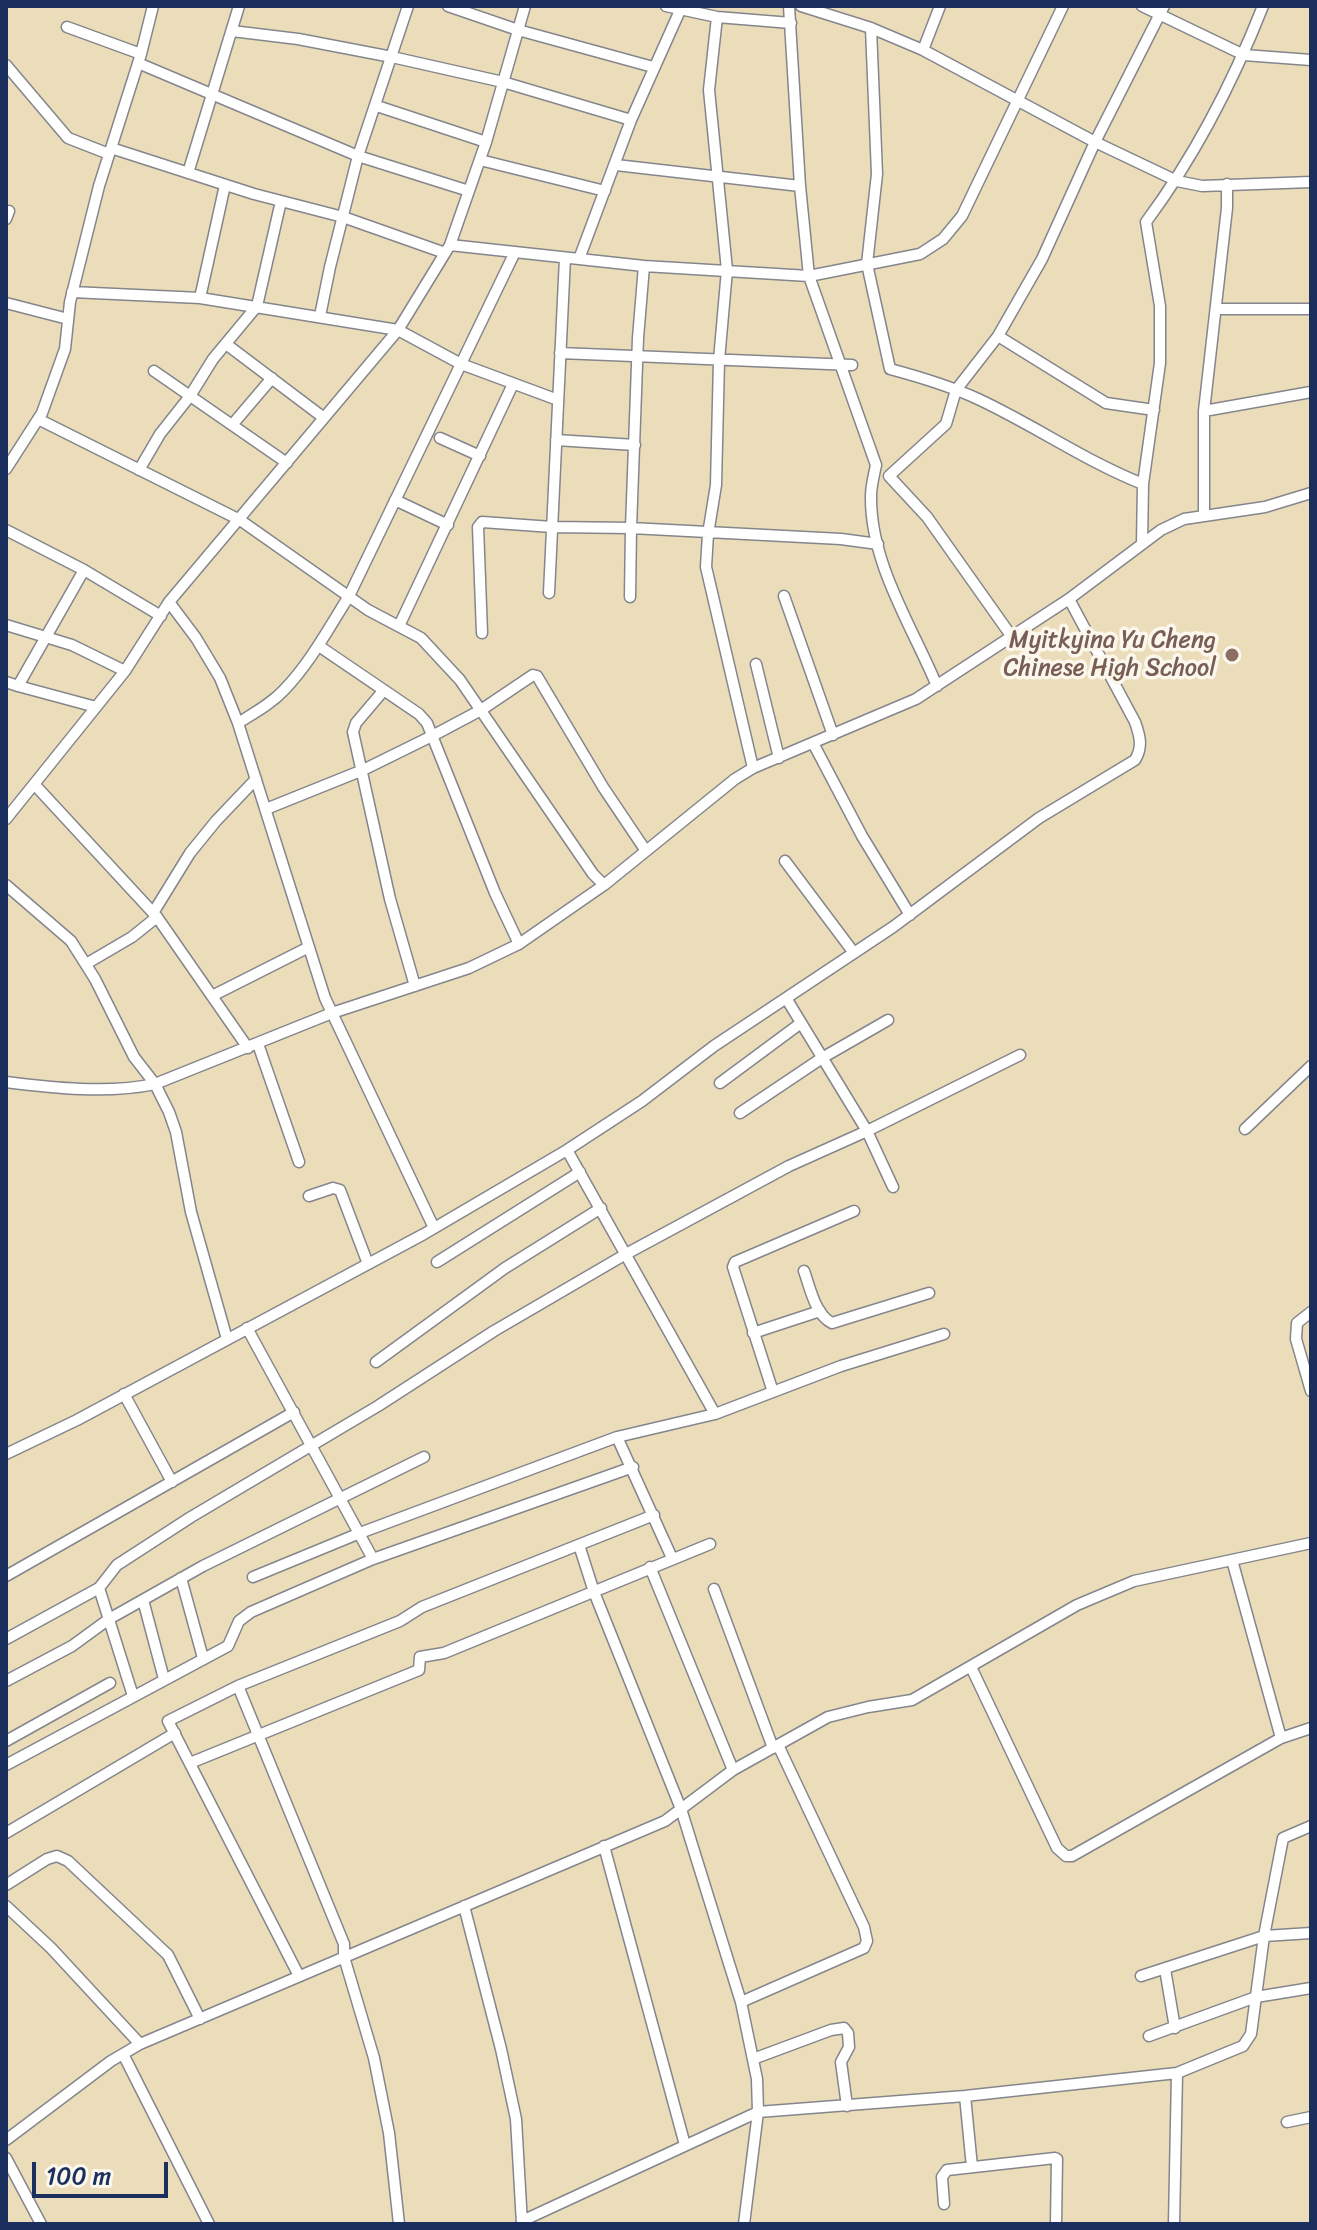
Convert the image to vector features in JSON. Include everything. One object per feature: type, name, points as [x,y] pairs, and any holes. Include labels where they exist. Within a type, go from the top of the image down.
[{"type":"street","points":[[6,469],[38,419],[65,349],[72,292],[153,6]]},
{"type":"street","points":[[188,173],[239,6]]},
{"type":"street","points":[[320,316],[358,156],[408,6]]},
{"type":"street","points":[[448,6],[518,30],[653,67]]},
{"type":"street","points":[[6,819],[125,671],[169,602],[398,330],[448,249],[486,142],[525,6]]},
{"type":"street","points":[[666,6],[717,17],[791,23]]},
{"type":"street","points":[[789,6],[809,276],[847,366],[876,465],[871,494],[878,544],[906,618],[937,686]]},
{"type":"street","points":[[801,6],[871,28],[923,50],[1095,142],[1177,181],[1202,186],[1311,182]]},
{"type":"street","points":[[923,50],[940,6]]},
{"type":"street","points":[[6,65],[68,138],[448,249],[809,276],[920,254],[943,239],[962,216],[1063,6]]},
{"type":"street","points":[[1142,6],[1162,10],[1244,55],[1311,60]]},
{"type":"street","points":[[1142,544],[1143,484],[1160,363],[1160,306],[1146,222],[1177,181],[1244,55],[1263,6]]},
{"type":"street","points":[[579,259],[631,120],[681,8]]},
{"type":"street","points":[[1012,637],[927,517],[889,476],[946,424],[956,390],[998,336],[1042,259],[1095,142],[1162,10]]},
{"type":"street","points":[[717,17],[709,90],[727,270],[719,360],[716,485],[706,567],[753,768]]},
{"type":"street","points":[[67,27],[358,156],[469,191]]},
{"type":"street","points":[[871,28],[877,174],[867,264],[890,369],[956,390],[1002,411],[1117,474],[1143,484]]},
{"type":"street","points":[[232,31],[298,39],[392,57],[503,82],[631,120]]},
{"type":"street","points":[[377,106],[486,142]]},
{"type":"street","points":[[480,160],[605,191]]},
{"type":"street","points":[[616,165],[800,186]]},
{"type":"street","points":[[1204,516],[1204,411],[1227,208],[1227,184]]},
{"type":"street","points":[[200,298],[225,185]]},
{"type":"street","points":[[139,470],[160,434],[257,306],[281,201]]},
{"type":"street","points":[[238,723],[270,703],[285,689],[319,646],[349,596],[515,252]]},
{"type":"street","points":[[549,593],[565,258]]},
{"type":"street","points":[[630,597],[644,266]]},
{"type":"street","points":[[72,292],[200,298],[398,330],[461,364],[558,400]]},
{"type":"street","points":[[6,303],[68,319]]},
{"type":"street","points":[[1216,309],[1311,309]]},
{"type":"street","points":[[998,336],[1106,403],[1154,410]]},
{"type":"street","points":[[226,344],[324,418]]},
{"type":"street","points":[[560,353],[847,366]]},
{"type":"street","points":[[154,371],[287,463]]},
{"type":"street","points":[[232,425],[272,378]]},
{"type":"street","points":[[399,626],[513,384]]},
{"type":"street","points":[[1204,411],[1311,392]]},
{"type":"street","points":[[38,419],[240,520],[368,610],[421,638],[460,680],[593,874],[604,885]]},
{"type":"street","points":[[440,438],[480,456]]},
{"type":"street","points":[[556,440],[635,445]]},
{"type":"street","points":[[6,1082],[132,1089],[155,1084],[332,1013],[469,968],[519,944],[604,885],[735,779],[753,768],[916,699],[1069,599],[1161,530],[1184,519],[1265,507],[1311,493]]},
{"type":"street","points":[[395,500],[448,525]]},
{"type":"street","points":[[482,633],[478,527],[482,522],[841,539],[878,544]]},
{"type":"street","points":[[6,530],[84,570],[161,616]]},
{"type":"street","points":[[18,686],[84,570]]},
{"type":"street","points":[[784,596],[833,735]]},
{"type":"street","points":[[6,1454],[368,1264],[567,1150],[642,1101],[714,1046],[910,915],[1039,818],[1135,760],[1140,751],[1140,737],[1135,722],[1069,599]]},
{"type":"street","points":[[169,602],[220,678],[238,723],[332,1013],[434,1228]]},
{"type":"street","points":[[6,625],[72,645],[125,671]]},
{"type":"street","points":[[319,646],[419,714],[434,735],[495,893],[519,944]]},
{"type":"street","points":[[756,664],[779,758]]},
{"type":"street","points":[[266,809],[363,770],[434,735],[481,710],[533,675],[537,676],[603,787],[646,851]]},
{"type":"street","points":[[6,682],[96,707]]},
{"type":"street","points":[[384,690],[356,723],[353,732],[390,899],[415,986]]},
{"type":"street","points":[[813,743],[862,836],[910,915]]},
{"type":"street","points":[[86,964],[119,946],[155,915],[190,853],[256,779]]},
{"type":"street","points":[[34,784],[155,915],[212,996],[253,1046],[299,1162]]},
{"type":"street","points":[[785,861],[854,953]]},
{"type":"street","points":[[6,885],[71,941],[134,1057],[155,1084],[176,1132],[191,1212],[227,1339]]},
{"type":"street","points":[[212,996],[309,947]]},
{"type":"street","points":[[786,998],[867,1131],[893,1187]]},
{"type":"street","points":[[740,1113],[822,1058],[888,1020]]},
{"type":"street","points":[[720,1083],[801,1023]]},
{"type":"street","points":[[6,1639],[99,1588],[117,1565],[191,1517],[312,1446],[494,1331],[626,1254],[789,1166],[1020,1055]]},
{"type":"street","points":[[1245,1129],[1311,1066]]},
{"type":"street","points":[[567,1150],[715,1414]]},
{"type":"street","points":[[437,1262],[580,1172]]},
{"type":"street","points":[[309,1196],[333,1188],[340,1190],[368,1264]]},
{"type":"street","points":[[376,1362],[505,1268],[601,1208]]},
{"type":"street","points":[[773,1392],[733,1272],[735,1262],[854,1211]]},
{"type":"street","points":[[804,1271],[820,1311],[826,1321],[832,1323],[929,1293]]},
{"type":"street","points":[[753,1333],[820,1311]]},
{"type":"street","points":[[1311,1312],[1297,1323],[1296,1339],[1311,1391]]},
{"type":"street","points":[[247,1328],[373,1559]]},
{"type":"street","points":[[253,1577],[360,1533],[617,1437],[715,1414],[841,1366],[944,1334]]},
{"type":"street","points":[[124,1394],[172,1482]]},
{"type":"street","points":[[6,1576],[294,1412]]},
{"type":"street","points":[[617,1437],[672,1558]]},
{"type":"street","points":[[6,1681],[72,1646],[109,1619],[181,1578],[424,1457]]},
{"type":"street","points":[[6,1765],[228,1646],[239,1621],[251,1612],[373,1559],[633,1467]]},
{"type":"street","points":[[299,1976],[168,1721],[238,1686],[654,1515]]},
{"type":"street","points":[[6,2140],[140,2044],[665,1821],[733,1770],[828,1717],[912,1700],[1091,1599],[1134,1581],[1311,1543]]},
{"type":"street","points":[[190,1763],[419,1670],[420,1657],[444,1653],[710,1544]]},
{"type":"street","points":[[579,1545],[594,1592],[681,1809],[741,2002],[757,2079],[758,2112],[744,2224]]},
{"type":"street","points":[[1232,1560],[1281,1738]]},
{"type":"street","points":[[650,1567],[733,1770]]},
{"type":"street","points":[[181,1578],[203,1658]]},
{"type":"street","points":[[99,1588],[133,1696]]},
{"type":"street","points":[[714,1589],[775,1746],[864,1927],[867,1941],[864,1948],[741,2002]]},
{"type":"street","points":[[143,1600],[164,1679]]},
{"type":"street","points":[[971,1667],[1057,1848],[1066,1856],[1072,1856],[1281,1738],[1311,1728]]},
{"type":"street","points":[[6,1741],[110,1683]]},
{"type":"street","points":[[238,1686],[344,1944],[344,1957],[374,2058],[389,2133],[399,2224]]},
{"type":"street","points":[[6,1833],[175,1733]]},
{"type":"street","points":[[464,1906],[516,2119],[522,2223],[758,2112],[965,2096],[1177,2073],[1243,2046],[1251,2034],[1264,1936],[1283,1838],[1311,1826]]},
{"type":"street","points":[[604,1846],[685,2145]]},
{"type":"street","points":[[6,1885],[47,1859],[57,1856],[68,1861],[168,1955],[200,2019]]},
{"type":"street","points":[[6,1906],[51,1948],[140,2044]]},
{"type":"street","points":[[1141,1976],[1264,1936],[1311,1933]]},
{"type":"street","points":[[1165,1969],[1175,2028]]},
{"type":"street","points":[[1149,2036],[1256,1997],[1311,1988]]},
{"type":"street","points":[[753,2059],[844,2028],[848,2033],[849,2047],[841,2062],[847,2106]]},
{"type":"street","points":[[123,2054],[209,2224]]},
{"type":"street","points":[[1174,2224],[1177,2073]]},
{"type":"street","points":[[965,2096],[972,2167]]},
{"type":"street","points":[[1287,2122],[1311,2117]]},
{"type":"street","points":[[6,2158],[41,2224]]},
{"type":"street","points":[[944,2204],[944,2172],[1057,2159],[1056,2224]]},
{"type":"place","name":"Myitkyina Yu Cheng Chinese High School","points":[[1232,655]]}]
